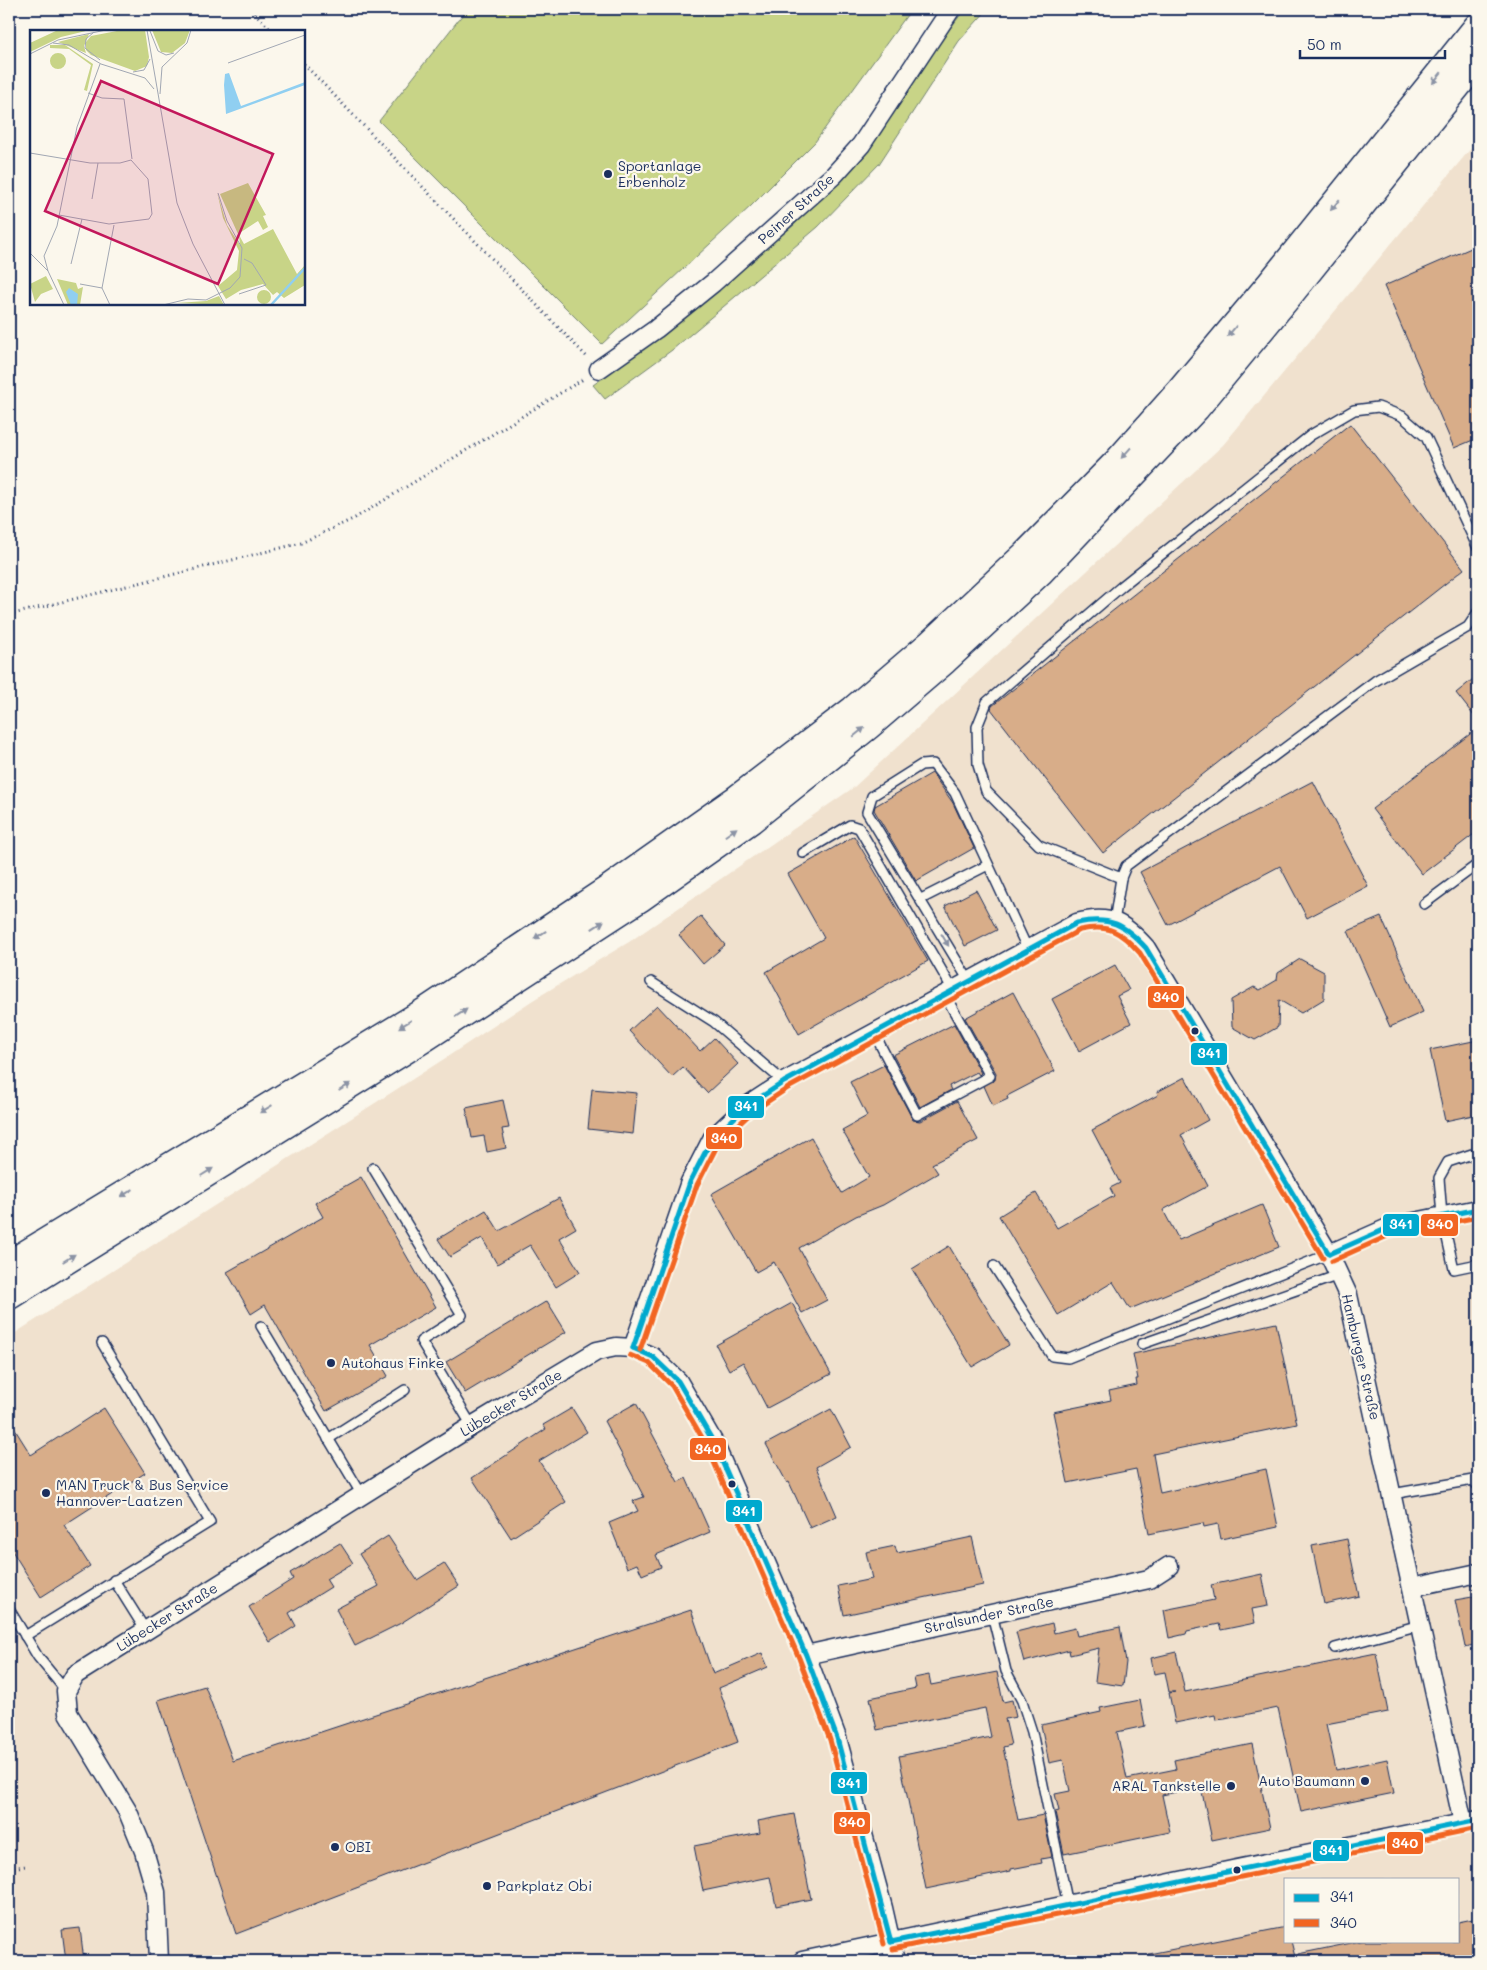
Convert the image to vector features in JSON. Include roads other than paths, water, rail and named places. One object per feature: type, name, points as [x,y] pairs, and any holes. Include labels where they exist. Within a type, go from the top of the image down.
[{"type":"highway","points":[[9,1307],[15,1281],[602,894],[735,801],[854,710],[944,632],[1026,555],[1117,463],[1181,391],[1271,284],[1478,27]]},
{"type":"highway","points":[[15,1281],[420,1040],[639,898],[750,819],[867,726],[944,660],[1039,572],[1196,407],[1478,59]]},
{"type":"street","name":"Peiner Straße","points":[[598,369],[656,328],[713,283],[834,175],[861,145],[951,9]]},
{"type":"street","points":[[896,1961],[837,1738],[806,1655],[714,1444],[678,1381],[653,1357],[633,1348],[690,1182],[712,1139],[747,1106],[784,1082],[1077,923],[1093,919],[1114,922]]},
{"type":"street","name":"Hamburger Straße","points":[[1114,922],[1131,931],[1146,948],[1329,1254],[1348,1295],[1420,1625],[1471,1822]]},
{"type":"street","points":[[1329,1254],[1390,1226],[1478,1209]]},
{"type":"street","name":"Lübecker Straße","points":[[66,1691],[75,1675],[472,1426],[597,1350],[616,1347],[633,1348]]},
{"type":"street","name":"Stralsunder Straße","points":[[806,1655],[1149,1579],[1169,1566]]},
{"type":"street","points":[[1412,1587],[1478,1574]]},
{"type":"street","points":[[66,1691],[68,1713],[128,1812],[144,1850],[156,1892],[159,1961]]},
{"type":"street","points":[[802,1961],[1471,1822]]},
{"type":"lane","points":[[1121,878],[1039,846],[986,791],[978,765],[977,727],[987,702],[1122,586],[1303,441],[1354,410],[1378,408],[1402,416],[1426,437],[1478,548]]},
{"type":"lane","points":[[1114,922],[1121,878],[1126,866],[1375,681],[1468,627],[1478,612]]},
{"type":"lane","points":[[969,981],[867,812],[872,796],[921,765],[933,764],[955,794],[1028,950]]},
{"type":"lane","points":[[803,853],[850,825],[859,828],[949,992],[990,1076],[917,1115],[874,1033]]},
{"type":"lane","points":[[1424,904],[1478,864]]},
{"type":"lane","points":[[921,899],[988,865]]},
{"type":"lane","points":[[651,982],[714,1022],[784,1082]]},
{"type":"lane","points":[[1478,1152],[1448,1162],[1439,1178],[1442,1216],[1454,1269],[1478,1264]]},
{"type":"lane","points":[[373,1168],[462,1315],[421,1341],[472,1426]]},
{"type":"lane","points":[[994,1266],[1052,1356],[1068,1358],[1329,1254]]},
{"type":"lane","points":[[1142,1344],[1339,1275]]},
{"type":"lane","points":[[261,1326],[362,1495]]},
{"type":"lane","points":[[25,1636],[210,1522],[102,1343]]},
{"type":"lane","points":[[328,1439],[405,1390]]},
{"type":"lane","points":[[1392,1494],[1473,1480],[1478,1486]]},
{"type":"lane","points":[[114,1580],[146,1630]]},
{"type":"lane","points":[[9,1609],[38,1657],[66,1691]]},
{"type":"lane","points":[[992,1614],[1006,1671],[1022,1701],[1032,1732],[1068,1905]]},
{"type":"lane","points":[[1335,1648],[1420,1625]]},
{"type":"place","name":"Sportanlage Erbenholz","points":[[608,174]]},
{"type":"place","name":"Autohaus Finke","points":[[331,1363]]},
{"type":"place","name":"MAN Truck & Bus Service Hannover-Laatzen","points":[[46,1493]]},
{"type":"place","name":"Auto Baumann","points":[[1365,1781]]},
{"type":"place","name":"ARAL Tankstelle","points":[[1231,1786]]},
{"type":"place","name":"OBI","points":[[335,1847]]},
{"type":"place","name":"Parkplatz Obi","points":[[487,1886]]}]
